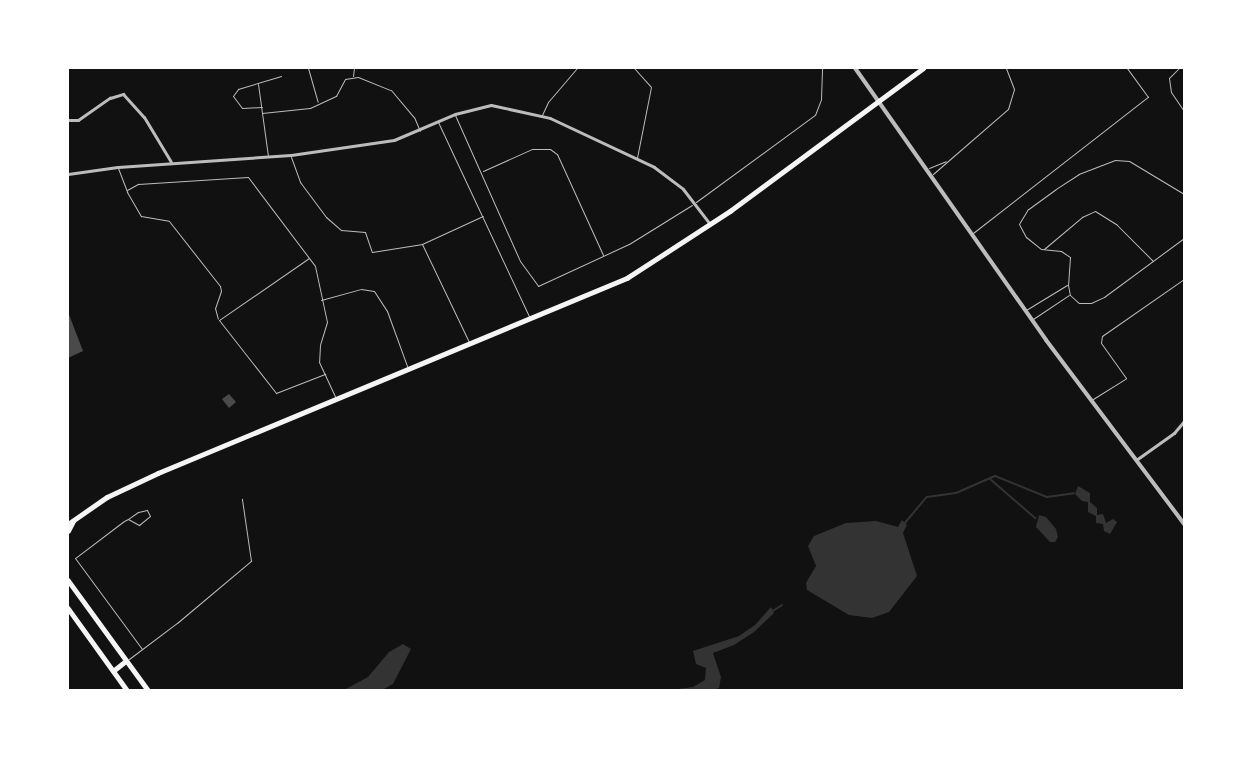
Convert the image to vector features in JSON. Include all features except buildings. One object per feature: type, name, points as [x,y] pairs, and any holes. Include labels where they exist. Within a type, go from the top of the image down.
[{"type":"main road","points":[[68,524],[126,487],[408,367],[628,278],[711,225],[923,68]]},
{"type":"main road","points":[[68,519],[76,518]]},
{"type":"main road","points":[[68,531],[76,518]]},
{"type":"main road","points":[[68,580],[148,690]]},
{"type":"main road","points":[[68,608],[127,690]]},
{"type":"main road","points":[[113,671],[126,661]]},
{"type":"street","points":[[855,68],[929,168],[1032,319],[1184,522]]},
{"type":"street","points":[[68,120],[78,120],[110,98],[124,94],[144,117],[171,162]]},
{"type":"street","points":[[68,174],[171,162],[291,155],[394,140],[420,131],[455,114],[491,105],[542,116],[670,176],[695,203],[711,225]]},
{"type":"street","points":[[1136,460],[1174,433],[1184,421]]},
{"type":"lane","points":[[308,68],[318,102]]},
{"type":"lane","points":[[352,77],[354,68]]},
{"type":"lane","points":[[542,116],[548,102],[577,68]]},
{"type":"lane","points":[[634,68],[651,87],[637,159]]},
{"type":"lane","points":[[455,114],[483,171],[507,234],[534,284],[538,286],[603,257],[695,203],[815,115],[821,99],[822,68]]},
{"type":"lane","points":[[933,174],[1008,109],[1014,89],[1006,68]]},
{"type":"lane","points":[[973,233],[1148,97],[1127,68]]},
{"type":"lane","points":[[1179,68],[1169,78],[1171,92],[1184,111]]},
{"type":"lane","points":[[262,107],[242,108],[233,96],[238,89],[281,76]]},
{"type":"lane","points":[[262,113],[310,108],[318,102],[336,96],[345,79],[352,77],[364,78],[391,90],[414,117],[420,131]]},
{"type":"lane","points":[[257,83],[268,156]]},
{"type":"lane","points":[[438,122],[530,318]]},
{"type":"lane","points":[[483,171],[532,149],[550,149],[557,154],[603,257]]},
{"type":"lane","points":[[291,155],[300,182],[326,217],[341,230],[365,232],[370,251],[422,244],[483,216]]},
{"type":"lane","points":[[1184,194],[1126,160],[1115,160],[1078,174],[1028,209],[1019,224],[1026,237],[1044,250],[1061,251],[1070,257],[1068,285],[1070,294],[1079,303],[1092,303],[1184,238]]},
{"type":"lane","points":[[929,168],[940,161],[946,161]]},
{"type":"lane","points":[[118,167],[127,190],[144,218],[165,218],[169,221],[220,286],[221,291],[215,308],[218,320],[273,392],[280,394],[325,374]]},
{"type":"lane","points":[[127,190],[138,184],[248,177],[315,266],[327,322],[319,356],[335,398]]},
{"type":"lane","points":[[1044,250],[1082,217],[1095,211],[1117,225],[1153,261]]},
{"type":"lane","points":[[422,244],[469,343]]},
{"type":"lane","points":[[218,320],[309,258]]},
{"type":"lane","points":[[1091,400],[1126,378],[1101,343],[1102,336],[1184,279]]},
{"type":"lane","points":[[1026,310],[1068,285]]},
{"type":"lane","points":[[321,300],[366,288],[379,296],[387,311],[408,367]]},
{"type":"lane","points":[[1032,319],[1070,294]]},
{"type":"lane","points":[[126,661],[251,561],[242,500]]},
{"type":"lane","points":[[128,519],[139,525],[150,516],[147,510],[128,519],[75,558],[142,650]]},
{"type":"shaded area","points":[[1078,486],[1090,493],[1090,502],[1097,508],[1097,515],[1103,514],[1106,523],[1113,519],[1117,522],[1110,534],[1104,531],[1103,524],[1096,523],[1096,516],[1088,512],[1088,502],[1082,501],[1075,494]]},
{"type":"shaded area","points":[[1039,515],[1046,517],[1056,529],[1058,537],[1055,542],[1050,542],[1036,527]]},
{"type":"shaded area","points":[[902,520],[907,525],[903,533],[917,576],[889,612],[872,618],[849,615],[807,590],[806,583],[816,566],[808,546],[814,536],[846,523],[876,521],[898,527]]},
{"type":"shaded area","points":[[771,607],[774,613],[754,632],[734,645],[713,653],[721,677],[719,688],[714,690],[671,690],[693,687],[705,680],[706,668],[696,664],[693,651],[739,636],[755,625]]},
{"type":"shaded area","points":[[403,644],[411,649],[393,684],[382,690],[344,690],[368,677],[389,652]]},
{"type":"waterway","points":[[904,524],[927,497],[956,493],[995,476],[1047,497],[1074,493]]},
{"type":"waterway","points":[[990,479],[1035,518]]},
{"type":"waterway","points":[[771,612],[782,605]]}]
